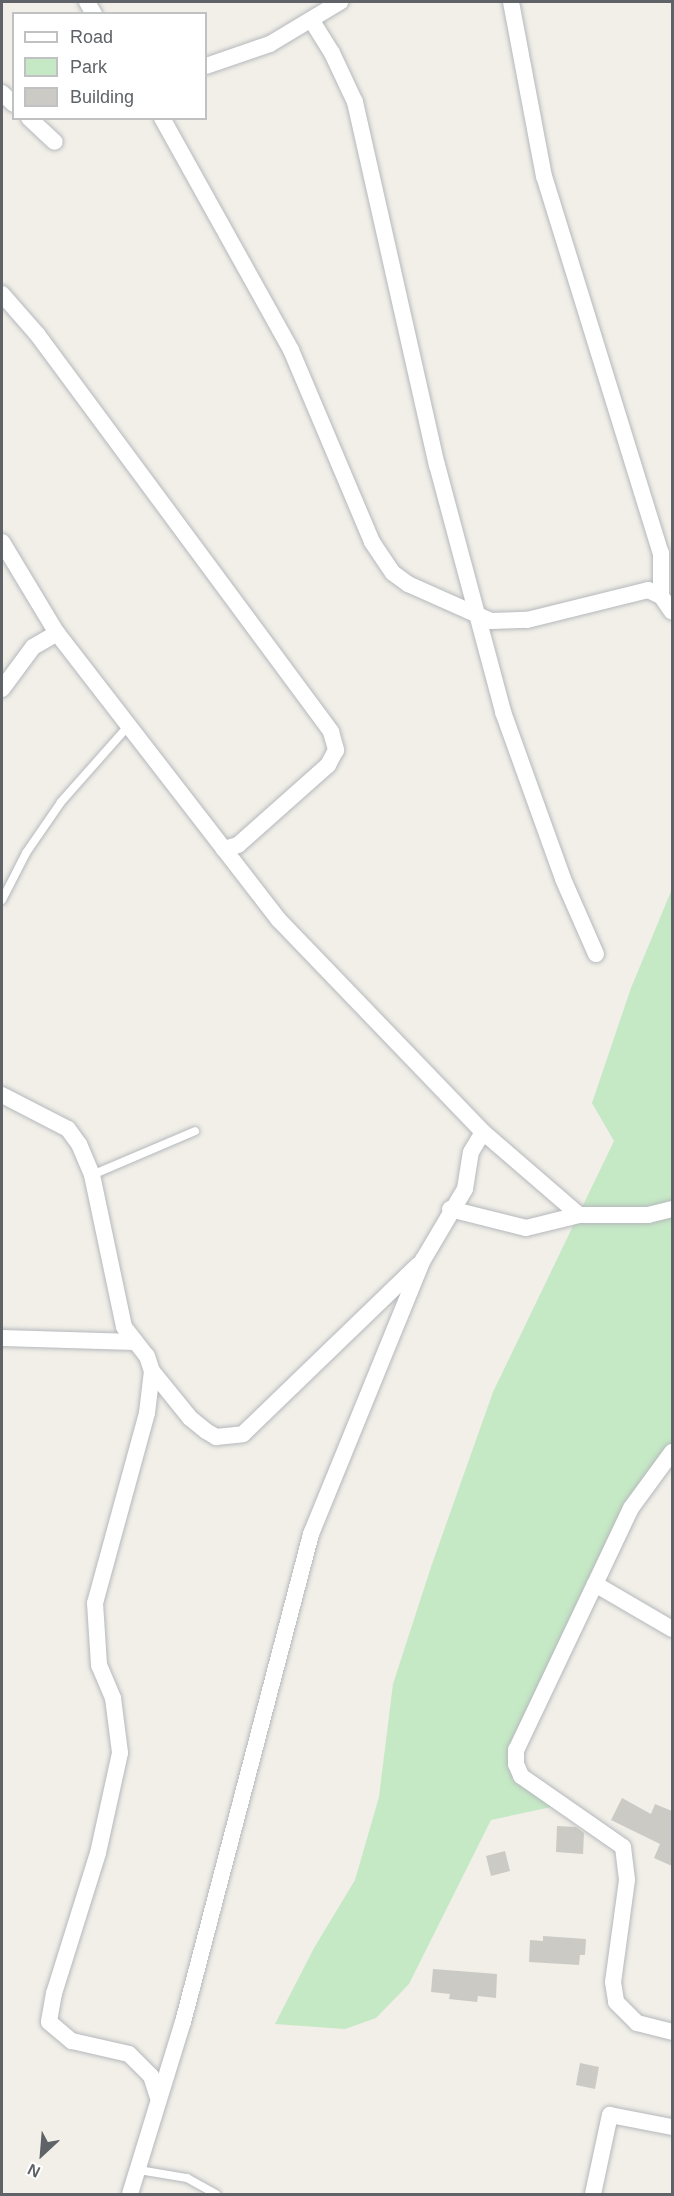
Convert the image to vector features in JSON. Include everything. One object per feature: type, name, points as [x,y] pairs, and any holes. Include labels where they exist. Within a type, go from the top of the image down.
[{"type":"street","points":[[207,66],[270,44],[312,21],[340,2]]},
{"type":"street","points":[[511,2],[544,176],[661,553],[661,596]]},
{"type":"street","points":[[312,21],[332,53],[355,102],[474,614],[522,771],[596,954]]},
{"type":"street","points":[[31,120],[55,142]]},
{"type":"street","points":[[163,120],[291,350],[382,560],[408,584],[474,614],[507,623],[627,593],[648,590],[661,596],[672,612]]},
{"type":"street","points":[[2,294],[37,334],[332,732],[336,750],[328,765],[238,845],[224,849]]},
{"type":"street","points":[[2,542],[57,633],[130,724],[279,920],[483,1132],[579,1215]]},
{"type":"street","points":[[2,689],[33,647],[57,633]]},
{"type":"street","points":[[2,1095],[68,1129],[79,1144],[92,1175],[124,1327],[147,1356],[152,1371],[190,1418],[206,1431],[223,1438],[243,1434],[423,1260]]},
{"type":"street","points":[[130,2194],[139,2170],[158,2097],[183,2022],[310,1534],[423,1260],[450,1209],[465,1189],[471,1152],[483,1132]]},
{"type":"street","points":[[450,1209],[526,1228],[579,1215],[648,1215],[672,1209]]},
{"type":"street","points":[[2,1338],[135,1342]]},
{"type":"street","points":[[152,1371],[147,1413],[95,1603],[99,1665],[113,1698],[120,1753],[98,1853],[54,1993],[49,2022],[72,2041],[129,2054],[151,2076],[158,2097]]},
{"type":"street","points":[[672,1452],[631,1508],[516,1750],[516,1764],[521,1776],[623,1847],[627,1880],[613,1982],[616,2002],[637,2023],[672,2032]]},
{"type":"street","points":[[595,1584],[672,1629]]},
{"type":"street","points":[[593,2194],[610,2115],[672,2127]]},
{"type":"lane","points":[[2,900],[26,853],[61,802],[130,724]]},
{"type":"lane","points":[[92,1175],[195,1131]]},
{"type":"lane","points":[[139,2170],[187,2178],[216,2194]]},
{"type":"green space","points":[[672,889],[672,1452],[655,1471],[516,1764],[561,1805],[491,1820],[409,1984],[376,2018],[345,2029],[275,2024],[314,1948],[355,1880],[379,1797],[393,1684],[431,1567],[493,1392],[614,1141],[592,1103],[631,988]]},
{"type":"building","points":[[622,1798],[651,1814],[655,1804],[672,1811],[672,1866],[654,1858],[660,1844],[611,1820]]},
{"type":"building","points":[[557,1826],[576,1827],[584,1833],[583,1854],[556,1852]]},
{"type":"building","points":[[505,1851],[510,1871],[491,1876],[486,1856]]},
{"type":"building","points":[[543,1936],[586,1939],[585,1955],[580,1955],[579,1965],[529,1962],[530,1940],[543,1941]]},
{"type":"building","points":[[433,1969],[497,1974],[496,1998],[478,1996],[477,2002],[449,1999],[450,1994],[431,1992]]},
{"type":"building","points":[[580,2063],[599,2067],[595,2089],[576,2085]]}]
